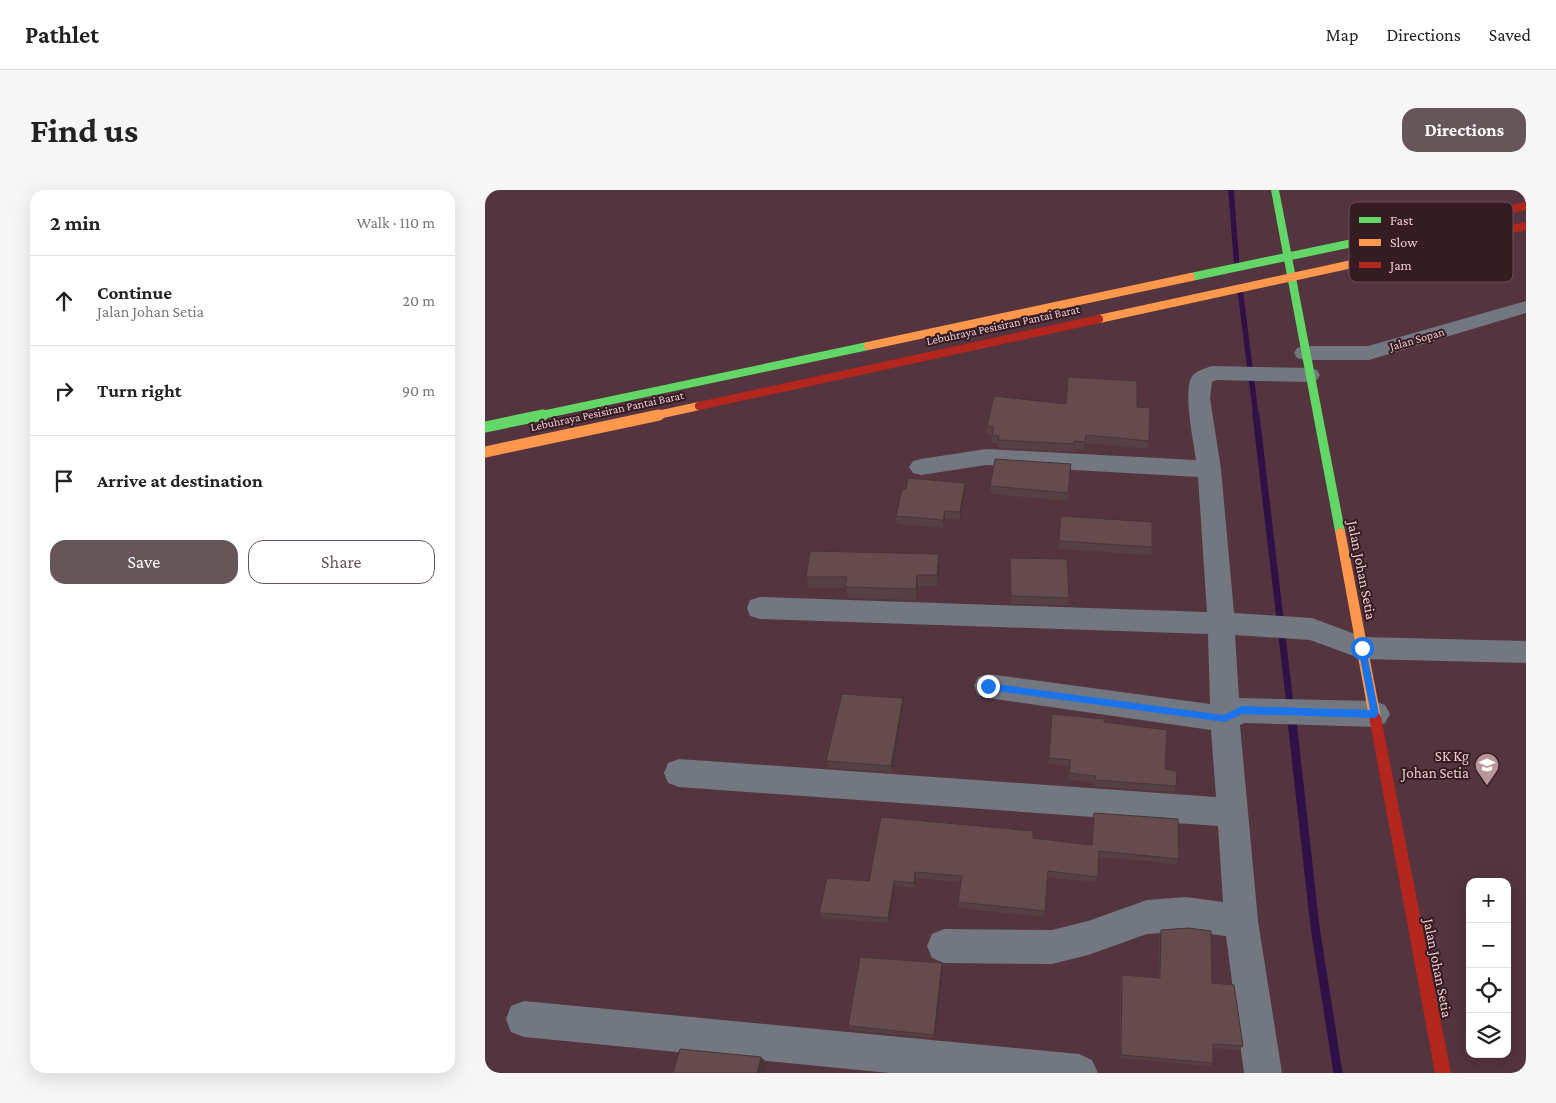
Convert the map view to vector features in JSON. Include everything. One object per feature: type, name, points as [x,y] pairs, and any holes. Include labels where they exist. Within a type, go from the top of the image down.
[{"type":"main road","name":"Jalan Johan Setia","points":[[1275,190],[1443,1073]]},
{"type":"main road","name":"Lebuhraya Pesisiran Pantai Barat","points":[[1513,209],[1526,206]]},
{"type":"main road","name":"Lebuhraya Pesisiran Pantai Barat","points":[[1513,229],[1526,226]]},
{"type":"main road","name":"Lebuhraya Pesisiran Pantai Barat","points":[[485,427],[1349,244]]},
{"type":"main road","name":"Lebuhraya Pesisiran Pantai Barat","points":[[485,452],[1349,264]]},
{"type":"street","name":"Jalan Sopan","points":[[1305,353],[1369,353],[1526,307]]},
{"type":"street","points":[[1263,1073],[1241,921],[1233,813],[1233,714],[1229,624],[1199,398],[1201,380],[1212,373],[1309,375]]},
{"type":"street","points":[[921,468],[985,457],[1209,469]]},
{"type":"street","points":[[760,608],[1229,624],[1312,629],[1362,648],[1526,652]]},
{"type":"street","points":[[988,686],[1233,714],[1313,711],[1375,714]]},
{"type":"street","points":[[679,773],[1233,813]]},
{"type":"street","points":[[944,946],[1052,947],[1088,938],[1147,917],[1186,914],[1241,921]]},
{"type":"street","points":[[524,1019],[1079,1073]]},
{"type":"building","points":[[1068,377],[1137,381],[1137,407],[1150,408],[1149,441],[1086,435],[1085,442],[1074,441],[1074,444],[998,440],[999,436],[992,435],[994,427],[987,426],[994,396],[1066,404]]},
{"type":"building","points":[[995,459],[1071,464],[1068,493],[990,486]]},
{"type":"building","points":[[908,478],[965,483],[960,512],[945,511],[943,520],[896,516],[902,489],[906,489]]},
{"type":"building","points":[[1061,516],[1152,522],[1152,547],[1059,541]]},
{"type":"building","points":[[810,551],[939,554],[937,575],[917,575],[916,589],[845,587],[847,577],[806,577]]},
{"type":"building","points":[[1010,558],[1067,559],[1069,598],[1011,596]]},
{"type":"building","points":[[842,694],[903,698],[891,766],[826,761]]},
{"type":"building","points":[[1052,714],[1104,719],[1104,722],[1167,730],[1165,769],[1177,771],[1176,786],[1095,780],[1096,776],[1069,773],[1070,760],[1049,758]]},
{"type":"building","points":[[1094,813],[1178,819],[1179,859],[1099,851],[1098,877],[1048,871],[1045,911],[958,902],[962,876],[915,872],[914,883],[894,881],[888,918],[819,913],[827,878],[869,881],[881,817],[1033,831],[1033,838],[1092,845]]},
{"type":"building","points":[[1188,928],[1211,931],[1212,983],[1234,985],[1243,1046],[1213,1044],[1213,1063],[1121,1055],[1122,975],[1160,978],[1161,930]]},
{"type":"building","points":[[860,957],[942,963],[934,1035],[848,1026]]},
{"type":"building","points":[[680,1049],[761,1057],[757,1073],[673,1073]]},
{"type":"waterway","points":[[1231,190],[1237,268]]},
{"type":"waterway","points":[[1240,289],[1256,416]]},
{"type":"waterway","points":[[1256,415],[1290,704]]},
{"type":"waterway","points":[[1290,703],[1315,927],[1338,1073]]},
{"type":"traffic: fast","points":[[1275,190],[1340,531]]},
{"type":"traffic: fast","points":[[1191,277],[1349,244]]},
{"type":"traffic: fast","points":[[485,427],[868,346]]},
{"type":"traffic: slow","points":[[1099,319],[1349,265]]},
{"type":"traffic: slow","points":[[868,346],[1191,277]]},
{"type":"traffic: slow","points":[[485,452],[699,406]]},
{"type":"traffic: slow","points":[[1340,531],[1375,717]]},
{"type":"traffic: jam","points":[[1513,209],[1526,206]]},
{"type":"traffic: jam","points":[[1513,229],[1526,226]]},
{"type":"traffic: jam","points":[[699,406],[1099,319]]},
{"type":"traffic: jam","points":[[1375,717],[1443,1073]]},
{"type":"place","name":"SK Kg Johan Setia","points":[[1487,786]]},
{"type":"route","points":[[988,686],[1225,719],[1241,710],[1375,714],[1362,648]]}]
